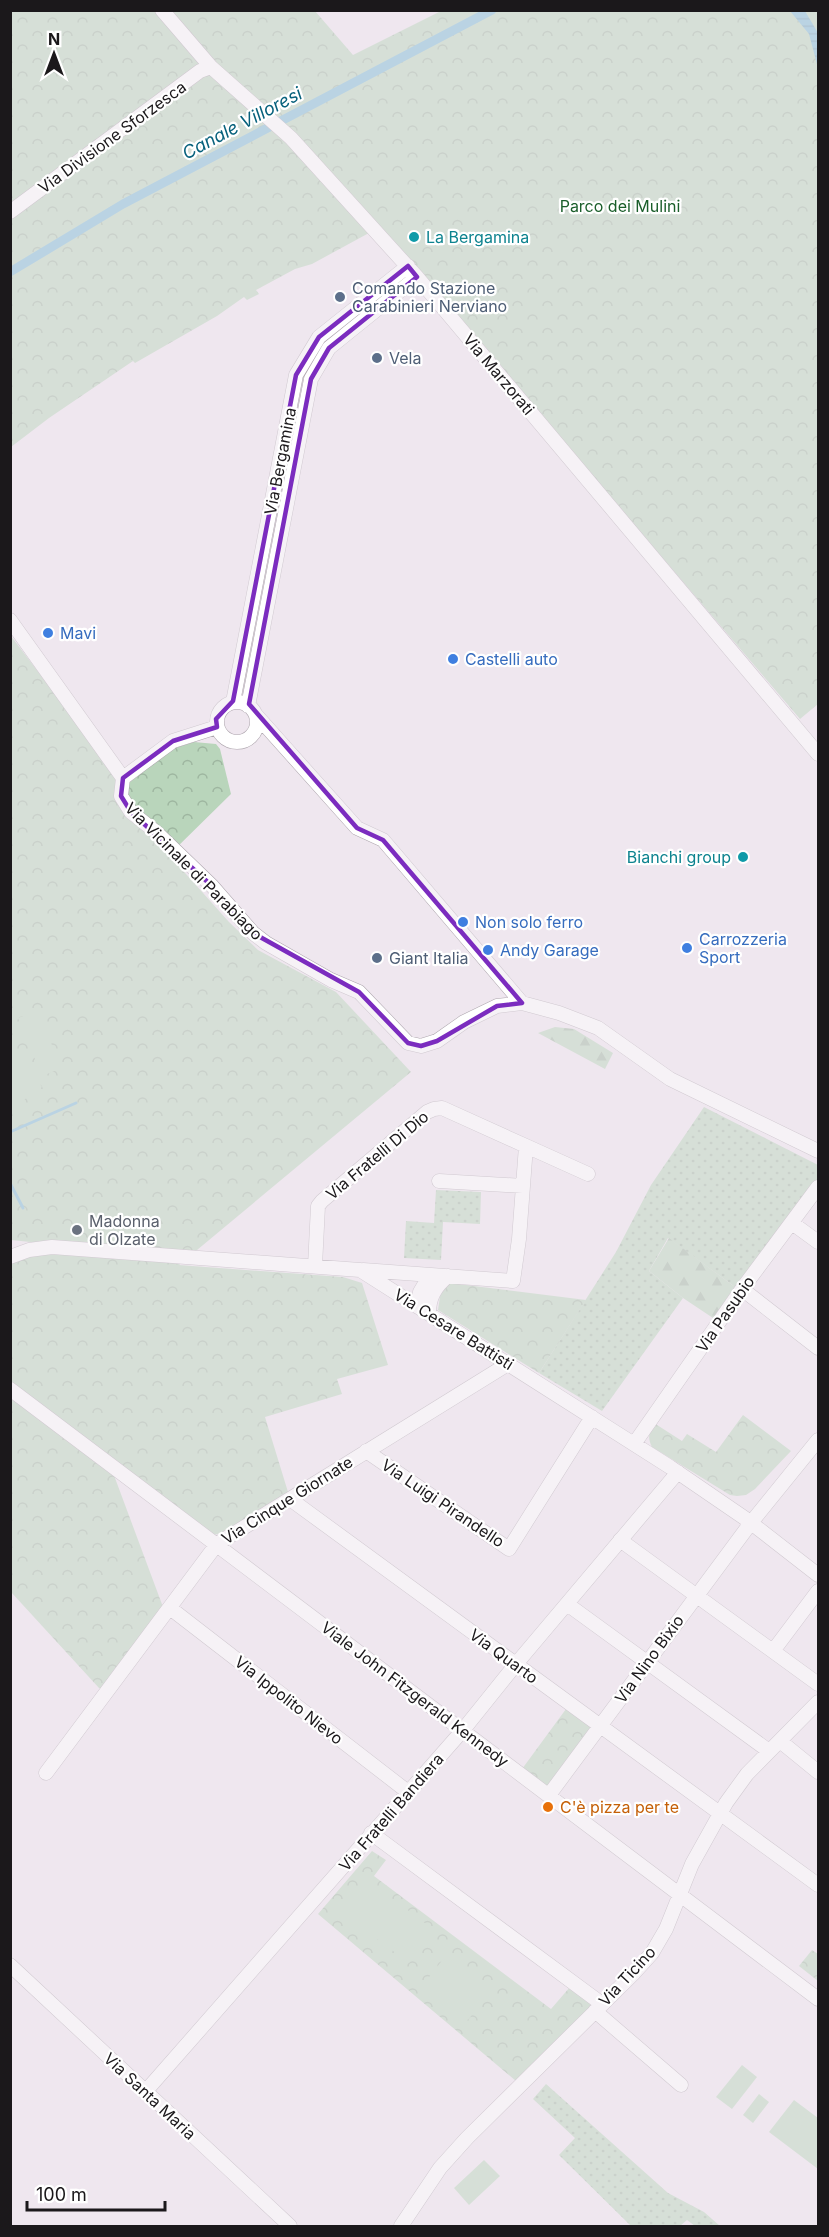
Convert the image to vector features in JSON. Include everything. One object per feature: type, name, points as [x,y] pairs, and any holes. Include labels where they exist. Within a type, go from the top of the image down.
[{"type":"street","name":"Via Marzorati","points":[[162,10],[211,67],[259,107],[291,138],[408,266],[819,754]]},
{"type":"street","name":"Via Divisione Sforzesca","points":[[13,210],[200,71],[211,67]]},
{"type":"street","name":"Via Bergamina","points":[[233,702],[296,375],[319,337],[408,266]]},
{"type":"street","name":"Via Bergamina","points":[[252,710],[311,380],[329,348],[417,277]]},
{"type":"street","points":[[10,620],[123,778],[173,741],[217,727]]},
{"type":"street","points":[[252,710],[256,729],[253,735],[243,742],[236,743],[224,738],[217,727],[219,713],[223,707],[233,702],[252,710],[357,828],[383,840],[522,1003]]},
{"type":"street","name":"Via Vicinale di Parabiago","points":[[123,778],[121,796],[130,812],[156,832],[212,886],[253,933],[331,980],[359,992],[408,1043],[422,1046],[437,1041],[464,1022],[497,1006],[522,1003],[559,1013],[598,1028],[670,1078],[819,1151]]},
{"type":"street","name":"Via Fratelli Di Dio","points":[[315,1266],[318,1206],[427,1112],[434,1109],[442,1108],[588,1174]]},
{"type":"street","points":[[360,1270],[513,1281],[526,1146]]},
{"type":"street","points":[[439,1181],[523,1186]]},
{"type":"street","name":"Via Pasubio","points":[[634,1444],[742,1289],[819,1187]]},
{"type":"street","points":[[792,1223],[819,1242]]},
{"type":"street","name":"Via Cesare Battisti","points":[[10,1257],[29,1250],[52,1247],[360,1270],[678,1472],[746,1519],[819,1575]]},
{"type":"street","points":[[424,1310],[420,1292],[430,1275]]},
{"type":"street","points":[[424,1310],[434,1289],[448,1276]]},
{"type":"street","points":[[742,1289],[819,1348]]},
{"type":"street","name":"Via Cinque Giornate","points":[[46,1773],[216,1544],[508,1364]]},
{"type":"street","name":"Viale John Fitzgerald Kennedy","points":[[10,1389],[819,1999]]},
{"type":"street","name":"Via Luigi Pirandello","points":[[366,1451],[509,1549],[592,1416]]},
{"type":"street","points":[[750,1524],[819,1440]]},
{"type":"street","name":"Via Fratelli Bandiera","points":[[145,2092],[463,1730],[678,1472]]},
{"type":"street","name":"Via Quarto","points":[[290,1499],[819,1885]]},
{"type":"street","name":"Via Nino Bixio","points":[[549,1795],[750,1524]]},
{"type":"street","points":[[620,1540],[819,1684]]},
{"type":"street","points":[[772,1651],[819,1591]]},
{"type":"street","points":[[567,1604],[770,1751]]},
{"type":"street","name":"Via Ippolito Nievo","points":[[170,1608],[408,1792]]},
{"type":"street","name":"Via Ticino","points":[[401,2226],[440,2168],[466,2138],[652,1953],[666,1929],[697,1852],[720,1812],[747,1774],[819,1702]]},
{"type":"street","points":[[780,1741],[819,1772]]},
{"type":"street","points":[[371,1833],[599,2008],[681,2085]]},
{"type":"street","name":"Via Santa Maria","points":[[10,1965],[290,2226]]},
{"type":"highlighted area","points":[[408,266],[417,277],[329,348],[311,379],[249,704],[357,828],[383,840],[522,1003],[497,1006],[437,1041],[421,1046],[408,1043],[359,992],[253,933],[212,886],[131,812],[121,796],[123,778],[173,741],[217,727],[216,719],[233,701],[296,375],[319,337]]},
{"type":"green space","name":"Parco dei Mulini","points":[[11,11],[315,11],[353,55],[441,11],[818,11],[818,704],[800,719],[380,227],[312,264],[295,269],[256,290],[259,294],[247,300],[244,297],[217,316],[135,363],[133,361],[49,418],[11,447]]},
{"type":"green space","points":[[11,636],[125,786],[172,749],[194,742],[216,744],[220,749],[231,794],[169,855],[229,922],[258,950],[336,992],[411,1072],[179,1265],[343,1277],[362,1283],[388,1365],[337,1379],[342,1394],[265,1417],[288,1492],[228,1531],[214,1535],[123,1468],[115,1478],[163,1607],[102,1689],[11,1592],[11,1260],[31,1254],[108,1250],[11,1240]]},
{"type":"green space","points":[[37,1011],[62,1068],[42,1076],[18,1018]]},
{"type":"green space","points":[[555,1027],[574,1029],[613,1053],[605,1069],[538,1033]]},
{"type":"green space","points":[[10,1042],[42,1087],[11,1109],[10,1109]]},
{"type":"green space","points":[[704,1107],[818,1165],[818,1179],[735,1287],[668,1238],[649,1271],[683,1298],[602,1411],[539,1373],[616,1252],[651,1185]]},
{"type":"green space","points":[[436,1190],[481,1192],[480,1224],[443,1222],[441,1260],[404,1258],[406,1221],[434,1223]]},
{"type":"green space","points":[[669,1238],[735,1287],[713,1318],[649,1271]]},
{"type":"green space","points":[[450,1283],[586,1300],[539,1373],[438,1310],[441,1290]]},
{"type":"green space","points":[[743,1415],[791,1451],[755,1489],[746,1495],[730,1495],[652,1447],[649,1437],[654,1423],[682,1441],[687,1434],[716,1452]]},
{"type":"green space","points":[[566,1709],[593,1728],[549,1787],[522,1769]]},
{"type":"green space","points":[[372,1851],[386,1860],[374,1876],[551,2009],[570,1987],[596,2005],[516,2081],[318,1914]]},
{"type":"green space","points":[[365,1878],[434,1930],[409,1963],[340,1911]]},
{"type":"green space","points":[[812,1950],[818,1954],[818,1981],[799,1966]]},
{"type":"green space","points":[[447,1954],[492,1988],[468,2020],[423,1985]]},
{"type":"green space","points":[[742,2065],[757,2077],[732,2109],[716,2097]]},
{"type":"green space","points":[[546,2084],[668,2193],[704,2212],[720,2226],[695,2226],[687,2220],[680,2226],[631,2226],[559,2155],[575,2138],[533,2099]]},
{"type":"green space","points":[[759,2094],[769,2102],[753,2123],[743,2115]]},
{"type":"green space","points":[[794,2100],[818,2118],[818,2169],[769,2132]]},
{"type":"green space","points":[[484,2160],[500,2176],[469,2205],[454,2188]]},
{"type":"water","points":[[790,11],[805,11],[818,33],[818,68],[809,34]]},
{"type":"waterway","name":"Canale Villoresi","points":[[10,272],[123,204],[492,10]]},
{"type":"waterway","points":[[10,1132],[76,1103]]},
{"type":"waterway","points":[[10,1183],[23,1208]]},
{"type":"place","name":"La Bergamina","points":[[414,237]]},
{"type":"place","name":"Comando Stazione Carabinieri Nerviano","points":[[340,297]]},
{"type":"place","name":"Vela","points":[[377,358]]},
{"type":"place","name":"Mavi","points":[[48,633]]},
{"type":"place","name":"Castelli auto","points":[[453,659]]},
{"type":"place","name":"Bianchi group","points":[[743,857]]},
{"type":"place","name":"Non solo ferro","points":[[463,922]]},
{"type":"place","name":"Carrozzeria Sport","points":[[687,948]]},
{"type":"place","name":"Andy Garage","points":[[488,950]]},
{"type":"place","name":"Giant Italia","points":[[377,958]]},
{"type":"place","name":"Madonna di Olzate","points":[[77,1230]]},
{"type":"place","name":"C'è pizza per te","points":[[548,1807]]}]
